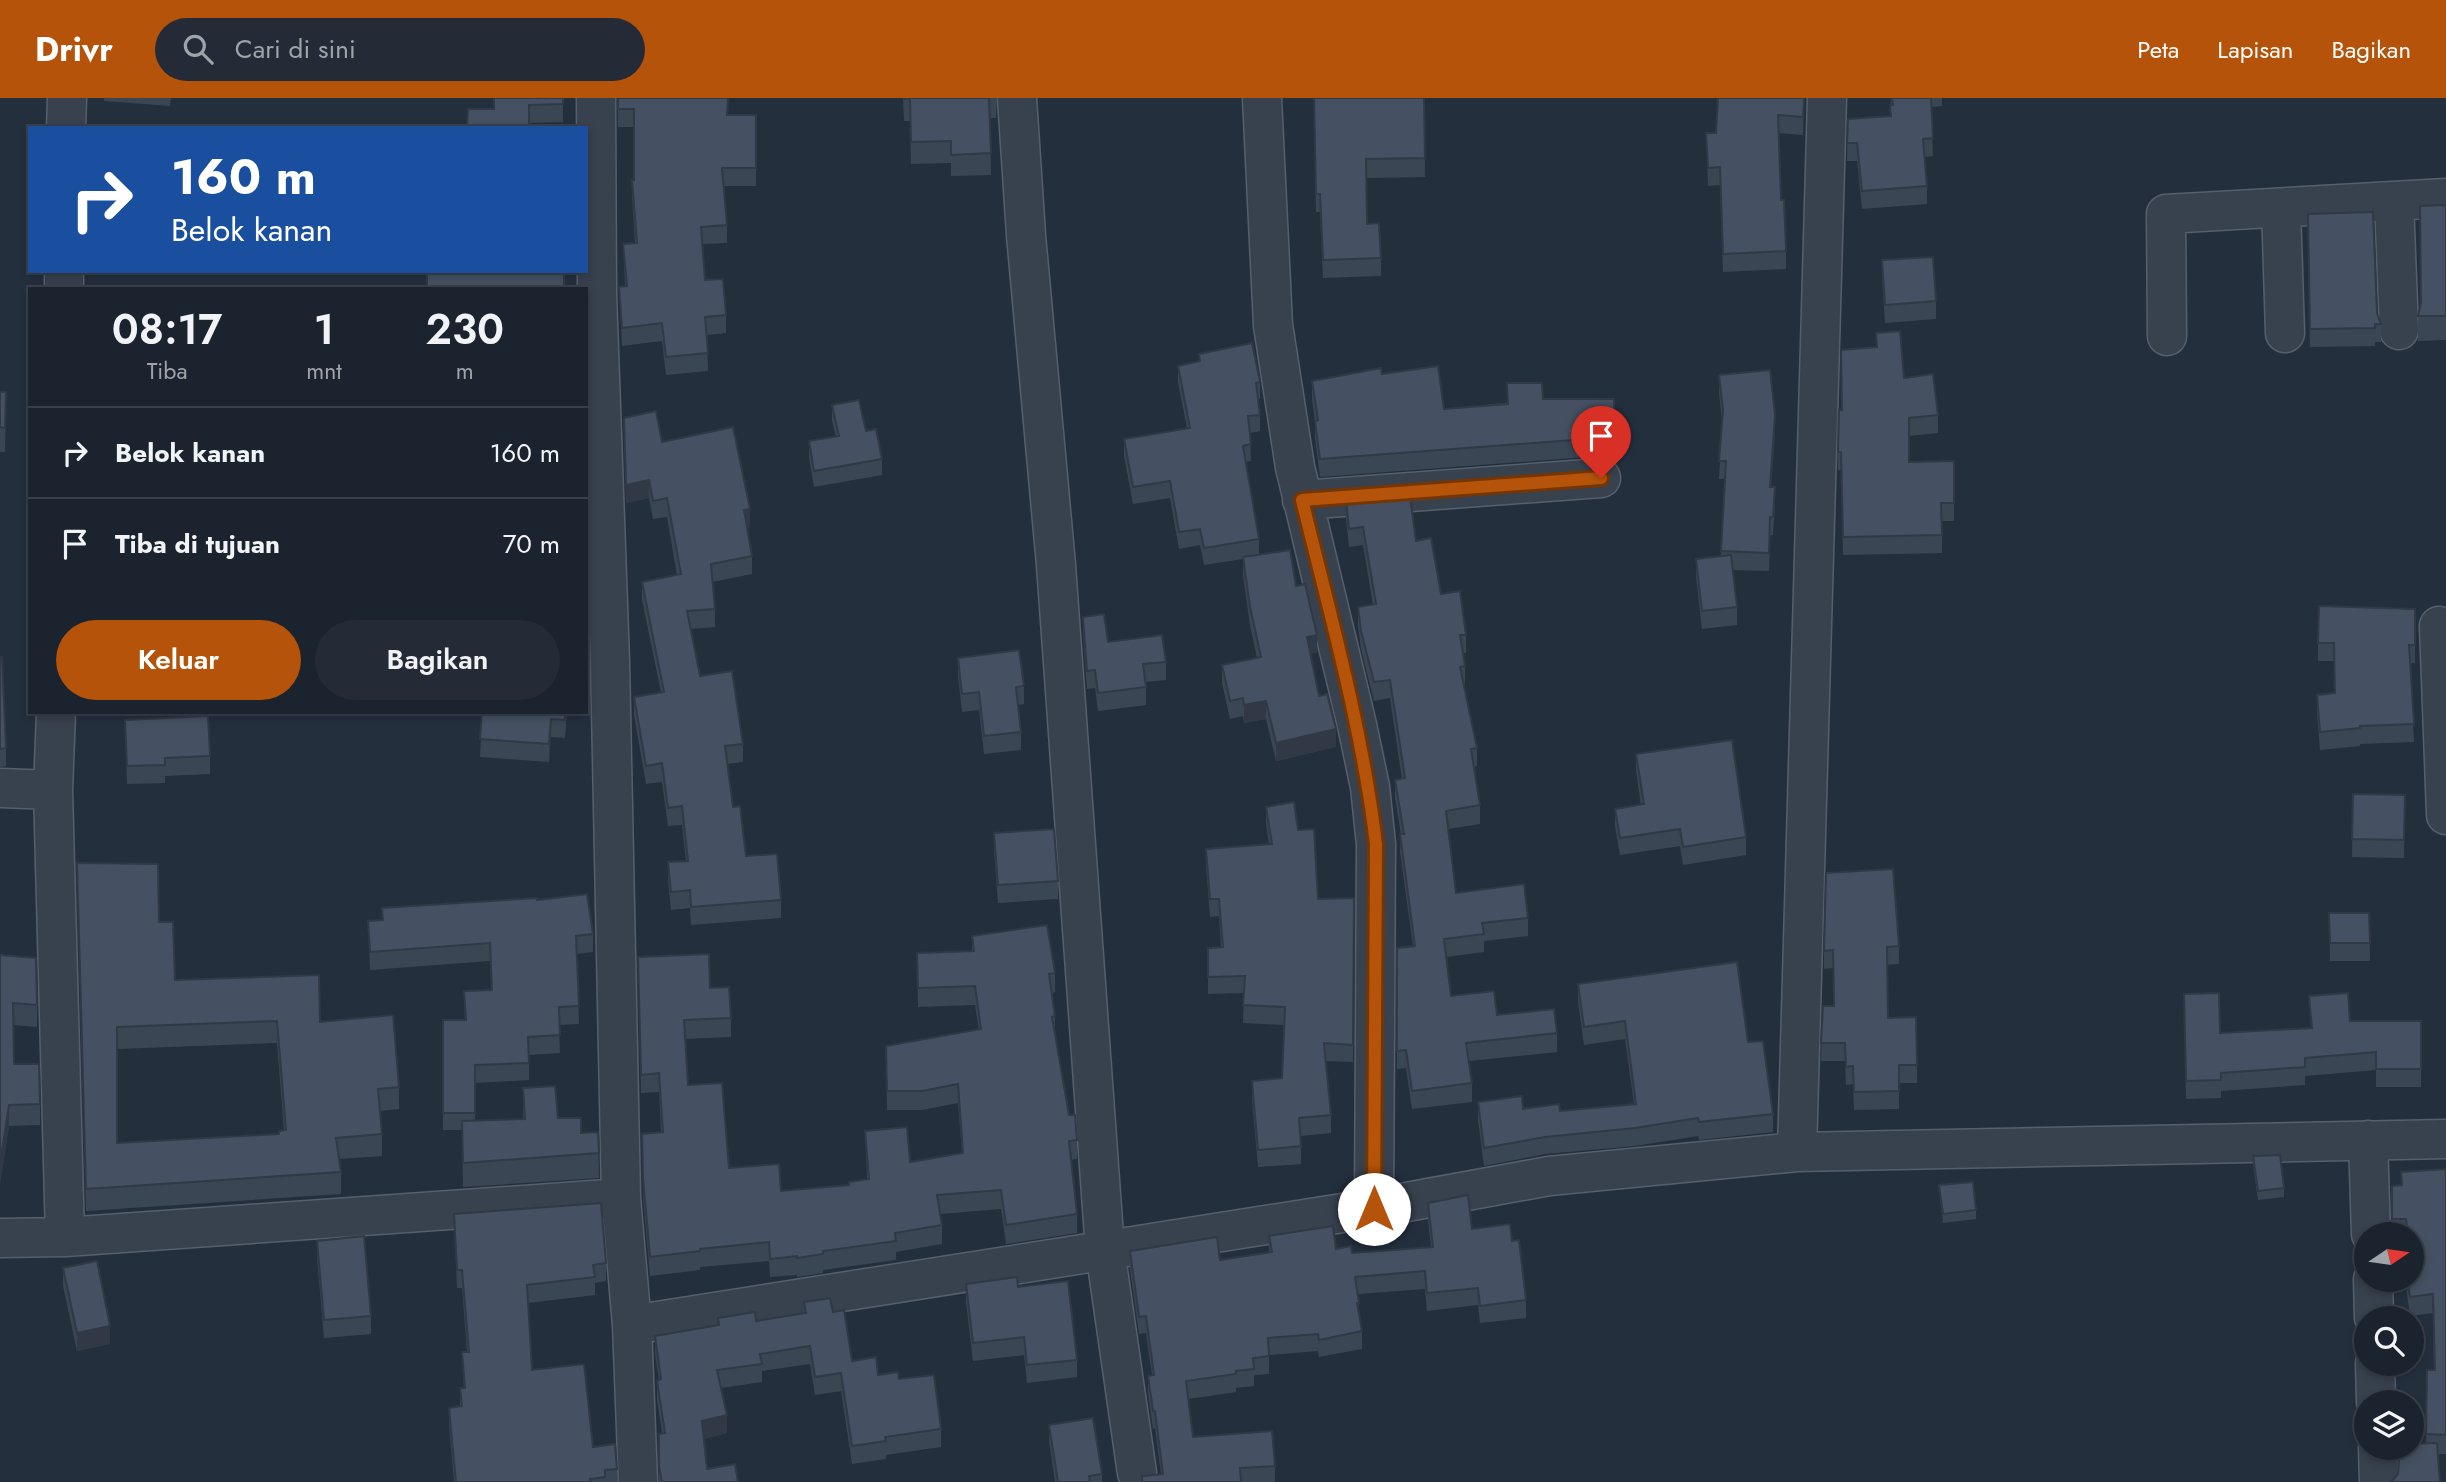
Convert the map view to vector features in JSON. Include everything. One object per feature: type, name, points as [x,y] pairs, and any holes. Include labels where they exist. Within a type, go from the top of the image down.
[{"type":"street","points":[[66,126],[67,98]]},
{"type":"street","points":[[596,98],[597,294],[610,661],[621,1198],[632,1325],[638,1482]]},
{"type":"street","points":[[1017,98],[1026,235],[1056,565],[1105,1250],[1137,1473]]},
{"type":"street","points":[[1262,98],[1273,326],[1302,500],[1357,725],[1370,787],[1376,844],[1374,1209]]},
{"type":"street","points":[[1797,1152],[1827,98]]},
{"type":"street","points":[[2167,336],[2166,214],[2446,198]]},
{"type":"street","points":[[2394,201],[2399,330]]},
{"type":"street","points":[[2281,208],[2286,333]]},
{"type":"street","points":[[1302,500],[1601,478]]},
{"type":"street","points":[[2439,626],[2446,815]]},
{"type":"street","points":[[56,714],[53,790],[65,1237]]},
{"type":"street","points":[[0,788],[53,790]]},
{"type":"street","points":[[632,1325],[1374,1209],[1549,1176],[1797,1152],[2446,1139]]},
{"type":"street","points":[[2368,1140],[2371,1222]]},
{"type":"street","points":[[0,1238],[65,1237],[621,1198]]},
{"type":"street","points":[[2378,1460],[2379,1482]]},
{"type":"building","points":[[494,98],[563,98],[563,104],[529,105],[529,126],[467,126],[468,109],[494,109]]},
{"type":"building","points":[[618,98],[728,98],[727,115],[756,115],[756,168],[722,168],[727,225],[701,227],[705,280],[723,279],[726,315],[705,317],[708,353],[666,357],[662,323],[622,328],[619,287],[627,286],[623,244],[637,243],[632,180],[634,109],[618,109]]},
{"type":"building","points":[[904,98],[989,98],[991,153],[951,155],[951,141],[911,142],[910,99]]},
{"type":"building","points":[[1314,98],[1424,98],[1425,158],[1366,159],[1367,224],[1379,223],[1381,258],[1323,260],[1320,194],[1316,194]]},
{"type":"building","points":[[1718,98],[1804,98],[1803,117],[1778,115],[1786,251],[1723,254],[1720,167],[1708,168],[1706,133],[1716,133]]},
{"type":"building","points":[[1892,98],[1931,98],[1933,138],[1923,139],[1927,186],[1862,191],[1857,143],[1847,143],[1848,119],[1891,116]]},
{"type":"building","points":[[2446,205],[2446,316],[2418,316],[2421,304],[2420,206]]},
{"type":"building","points":[[2373,212],[2377,313],[2381,324],[2375,324],[2375,328],[2310,329],[2308,214]]},
{"type":"building","points":[[1933,257],[1936,301],[1885,305],[1882,260]]},
{"type":"building","points":[[427,273],[564,273],[564,286],[560,287],[427,287]]},
{"type":"building","points":[[1900,331],[1904,378],[1933,374],[1938,415],[1909,418],[1909,462],[1954,461],[1954,503],[1941,503],[1942,535],[1843,537],[1841,452],[1838,452],[1839,410],[1842,410],[1841,350],[1877,347],[1876,333]]},
{"type":"building","points":[[1252,343],[1260,382],[1256,383],[1260,415],[1248,416],[1251,444],[1243,446],[1259,539],[1204,548],[1200,529],[1179,532],[1170,481],[1133,487],[1124,439],[1190,428],[1178,366],[1200,361],[1199,354]]},
{"type":"building","points":[[1438,366],[1444,409],[1508,404],[1507,383],[1542,383],[1543,399],[1614,399],[1615,444],[1599,438],[1320,459],[1312,381],[1381,368],[1382,374]]},
{"type":"building","points":[[1770,370],[1775,415],[1770,487],[1775,487],[1773,517],[1770,517],[1769,553],[1721,551],[1726,461],[1719,461],[1723,410],[1719,375]]},
{"type":"building","points":[[0,392],[6,392],[5,428],[0,427]]},
{"type":"building","points":[[859,400],[866,431],[876,429],[882,459],[814,471],[809,441],[839,436],[832,405]]},
{"type":"building","points":[[656,411],[662,442],[733,427],[750,509],[744,510],[752,556],[711,564],[715,609],[687,611],[700,676],[732,671],[743,744],[725,746],[733,807],[740,806],[746,856],[777,854],[781,900],[691,907],[690,890],[671,892],[668,862],[688,861],[682,806],[668,808],[662,763],[646,766],[634,697],[664,692],[642,582],[681,574],[667,498],[653,501],[649,480],[626,485],[624,418]]},
{"type":"building","points":[[1410,496],[1416,541],[1431,538],[1441,594],[1460,591],[1466,635],[1460,635],[1465,666],[1460,667],[1477,748],[1471,749],[1480,805],[1446,811],[1456,893],[1524,884],[1528,918],[1482,923],[1484,934],[1444,939],[1451,996],[1494,991],[1497,1015],[1554,1009],[1557,1033],[1466,1043],[1472,1083],[1412,1091],[1406,1050],[1397,1051],[1397,948],[1415,946],[1400,834],[1404,834],[1395,780],[1405,778],[1390,680],[1374,682],[1361,631],[1358,607],[1376,604],[1363,527],[1349,529],[1346,500]]},
{"type":"building","points":[[1290,550],[1296,586],[1305,584],[1317,635],[1307,637],[1319,696],[1327,694],[1336,729],[1276,743],[1266,701],[1244,705],[1243,698],[1230,701],[1222,665],[1261,657],[1243,557]]},
{"type":"building","points":[[1731,555],[1737,607],[1702,611],[1696,559]]},
{"type":"building","points":[[2319,606],[2415,609],[2415,645],[2409,645],[2414,724],[2360,726],[2320,732],[2317,695],[2335,693],[2334,643],[2318,643]]},
{"type":"building","points":[[1104,614],[1108,642],[1162,635],[1166,662],[1143,664],[1146,687],[1098,693],[1095,670],[1087,671],[1083,617]]},
{"type":"building","points":[[1019,650],[1024,686],[1016,687],[1021,732],[984,736],[979,692],[962,694],[958,658]]},
{"type":"building","points":[[2,657],[6,748],[0,749],[0,658]]},
{"type":"building","points":[[482,714],[565,714],[565,720],[551,719],[549,744],[480,739]]},
{"type":"building","points":[[208,716],[210,756],[165,758],[165,765],[127,766],[125,720]]},
{"type":"building","points":[[1732,740],[1746,837],[1683,847],[1680,829],[1620,838],[1615,809],[1644,804],[1636,754]]},
{"type":"building","points":[[2353,794],[2405,795],[2404,840],[2352,839]]},
{"type":"building","points":[[1294,802],[1298,830],[1314,829],[1318,899],[1354,898],[1353,1045],[1324,1043],[1331,1115],[1299,1118],[1301,1146],[1258,1150],[1252,1081],[1282,1078],[1285,1007],[1243,1005],[1245,976],[1208,977],[1208,948],[1223,947],[1219,899],[1210,899],[1206,849],[1272,844],[1266,807]]},
{"type":"building","points":[[1054,829],[1058,881],[998,885],[994,833]]},
{"type":"building","points":[[77,863],[158,864],[159,922],[173,922],[175,980],[319,975],[320,1022],[393,1015],[399,1087],[378,1089],[382,1134],[336,1138],[341,1172],[86,1189]],"holes":[[[277,1021],[286,1130],[279,1131],[279,1134],[117,1143],[117,1027]]]},
{"type":"building","points":[[1893,869],[1899,946],[1887,947],[1888,1018],[1916,1017],[1917,1065],[1899,1065],[1899,1091],[1854,1092],[1853,1066],[1846,1067],[1845,1043],[1821,1043],[1823,1006],[1834,1006],[1833,950],[1824,951],[1826,873]]},
{"type":"building","points":[[587,894],[593,934],[576,936],[579,1006],[559,1007],[560,1035],[528,1037],[529,1063],[475,1065],[475,1113],[443,1113],[443,1020],[466,1020],[464,991],[492,990],[490,943],[370,952],[368,921],[383,920],[382,908],[537,900]]},
{"type":"building","points":[[2329,913],[2369,913],[2370,943],[2330,943]]},
{"type":"building","points":[[1047,925],[1055,973],[1049,974],[1055,1016],[1052,1017],[1069,1115],[1075,1115],[1077,1140],[1069,1141],[1077,1214],[1006,1225],[1001,1190],[937,1195],[942,1225],[895,1233],[896,1241],[823,1251],[823,1254],[797,1258],[770,1259],[769,1242],[650,1257],[642,1134],[663,1132],[659,1073],[641,1075],[638,957],[709,954],[710,988],[729,987],[731,1018],[684,1020],[688,1085],[722,1083],[729,1168],[779,1164],[781,1191],[849,1185],[849,1182],[869,1179],[865,1131],[907,1127],[910,1162],[963,1153],[958,1084],[922,1091],[887,1091],[886,1046],[981,1029],[975,986],[918,988],[917,953],[974,951],[972,936]]},
{"type":"building","points":[[0,955],[36,958],[37,1005],[13,1003],[14,1064],[39,1064],[40,1104],[9,1105],[0,1163]]},
{"type":"building","points":[[1737,962],[1748,1042],[1763,1041],[1773,1114],[1699,1122],[1698,1118],[1635,1128],[1545,1137],[1484,1148],[1478,1102],[1522,1096],[1523,1109],[1559,1104],[1560,1111],[1636,1104],[1625,1021],[1584,1027],[1578,984]]},
{"type":"building","points":[[2219,993],[2220,1033],[2312,1028],[2309,996],[2348,993],[2350,1021],[2421,1021],[2421,1069],[2376,1069],[2376,1052],[2305,1058],[2305,1067],[2221,1073],[2221,1080],[2186,1081],[2184,994]]},
{"type":"building","points":[[555,1086],[558,1118],[581,1118],[581,1133],[598,1132],[599,1153],[463,1163],[462,1121],[525,1119],[523,1088]]},
{"type":"building","points":[[2280,1155],[2284,1188],[2258,1191],[2253,1156]]},
{"type":"building","points":[[2446,1169],[2446,1435],[2426,1434],[2427,1370],[2435,1370],[2433,1294],[2410,1297],[2409,1292],[2424,1292],[2424,1222],[2392,1219],[2392,1186],[2402,1185],[2401,1172]]},
{"type":"building","points":[[1973,1182],[1976,1210],[1943,1214],[1939,1185]]},
{"type":"building","points":[[1468,1195],[1472,1229],[1510,1224],[1512,1241],[1519,1240],[1526,1300],[1480,1306],[1478,1288],[1427,1293],[1425,1271],[1355,1277],[1362,1331],[1319,1340],[1318,1334],[1268,1338],[1269,1356],[1253,1358],[1254,1369],[1186,1381],[1193,1437],[1272,1431],[1275,1466],[1240,1468],[1241,1482],[1142,1482],[1142,1476],[1163,1474],[1148,1376],[1154,1375],[1146,1316],[1139,1317],[1130,1251],[1217,1237],[1220,1260],[1272,1252],[1269,1236],[1333,1226],[1336,1249],[1351,1246],[1352,1253],[1433,1247],[1428,1203]]},
{"type":"building","points":[[601,1203],[606,1263],[593,1265],[595,1277],[527,1285],[532,1370],[584,1364],[593,1447],[615,1444],[617,1469],[605,1470],[605,1477],[590,1479],[591,1482],[456,1482],[449,1408],[462,1406],[460,1388],[465,1388],[462,1352],[469,1352],[462,1270],[457,1270],[454,1214]]},
{"type":"building","points":[[364,1236],[371,1316],[324,1320],[317,1241]]},
{"type":"building","points":[[97,1261],[110,1326],[77,1333],[63,1268]]},
{"type":"building","points":[[1017,1277],[1018,1287],[1068,1281],[1077,1360],[1027,1365],[1024,1337],[973,1343],[966,1284]]},
{"type":"building","points":[[830,1298],[833,1312],[844,1310],[852,1361],[876,1357],[878,1375],[898,1372],[899,1379],[934,1375],[941,1429],[885,1437],[886,1441],[852,1446],[841,1373],[815,1377],[810,1346],[760,1354],[762,1364],[717,1370],[727,1415],[702,1421],[707,1469],[735,1464],[738,1482],[662,1482],[659,1434],[665,1433],[657,1381],[661,1379],[655,1336],[719,1325],[718,1318],[755,1312],[756,1321],[806,1313],[804,1302]]},
{"type":"building","points":[[1093,1418],[1102,1474],[1089,1476],[1090,1482],[1058,1482],[1049,1425]]},
{"type":"building","points":[[2437,1443],[2440,1482],[2391,1482],[2398,1474],[2399,1460],[2424,1460],[2424,1444]]},
{"type":"route","points":[[1374,1209],[1376,844],[1370,787],[1357,725],[1302,500],[1601,478]]}]
